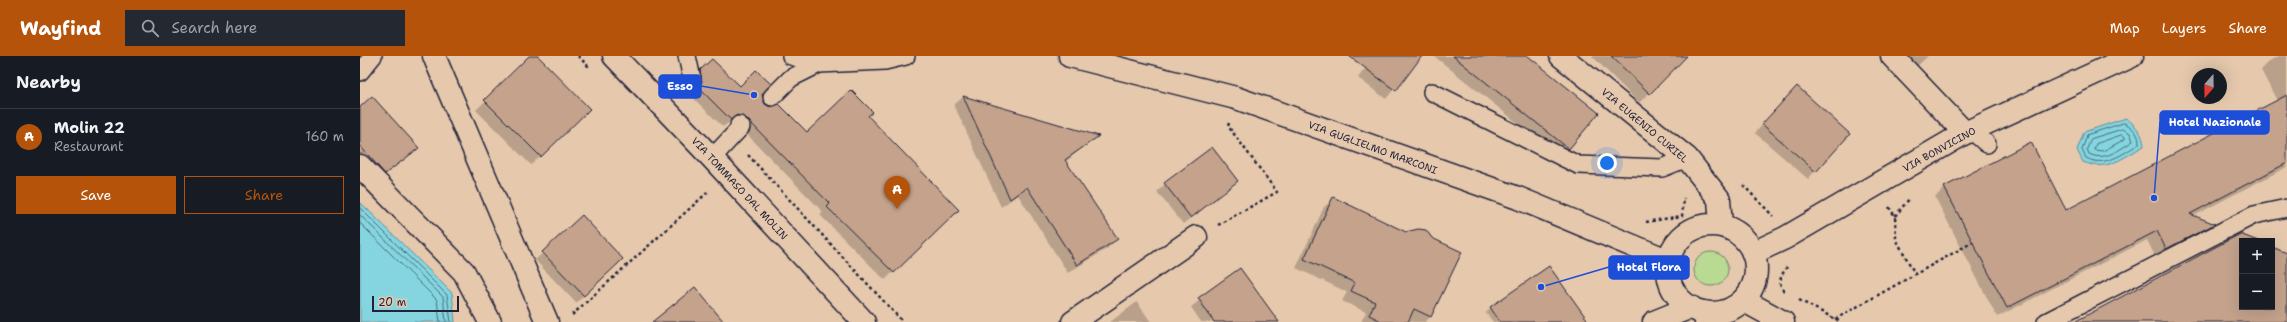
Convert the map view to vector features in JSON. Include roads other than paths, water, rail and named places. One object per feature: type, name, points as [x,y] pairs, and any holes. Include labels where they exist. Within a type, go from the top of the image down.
[{"type":"street","points":[[434,56],[547,322]]},
{"type":"street","name":"VIA TOMMASO DAL MOLIN","points":[[614,56],[712,158],[864,322]]},
{"type":"street","name":"VIA GUGLIELMO MARCONI","points":[[1070,56],[1236,98],[1518,198],[1669,261]]},
{"type":"street","name":"VIA EUGENIO CURIEL","points":[[1561,56],[1687,158],[1719,199],[1721,226]]},
{"type":"street","points":[[1892,56],[1974,136]]},
{"type":"street","name":"VIA BONVICINO","points":[[1753,253],[1785,238],[1875,185],[2132,56]]},
{"type":"street","points":[[360,166],[464,272],[490,322]]},
{"type":"street","points":[[1654,322],[1700,313],[1718,312],[1732,308],[1743,300],[1751,290],[1755,278],[1756,265],[1753,253],[1746,240],[1734,231],[1721,226],[1707,225],[1694,229],[1682,237],[1673,248],[1669,261],[1669,274],[1672,288],[1680,299],[1700,313]]},
{"type":"street","points":[[1073,322],[1196,237]]},
{"type":"street","points":[[1743,300],[1783,322]]},
{"type":"lane","points":[[360,72],[373,56]]},
{"type":"lane","points":[[687,56],[692,79]]},
{"type":"lane","points":[[791,56],[819,64],[885,61],[906,56]]},
{"type":"lane","points":[[772,97],[791,78],[819,64]]},
{"type":"lane","points":[[1432,92],[1578,165],[1662,168],[1687,158]]},
{"type":"lane","points":[[712,158],[742,127],[739,125]]},
{"type":"lane","points":[[2046,322],[2254,215],[2287,208]]},
{"type":"water","points":[[2126,118],[2138,130],[2142,137],[2144,146],[2115,162],[2092,165],[2083,162],[2077,150],[2084,132]]},
{"type":"water","points":[[360,202],[452,293],[455,322],[360,322]]},
{"type":"place","name":"Esso","points":[[754,95]]},
{"type":"place","name":"Hotel Nazionale","points":[[2154,198]]},
{"type":"place","name":"Molin 22","points":[[897,209]]},
{"type":"place","name":"Hotel Flora","points":[[1541,287]]}]
